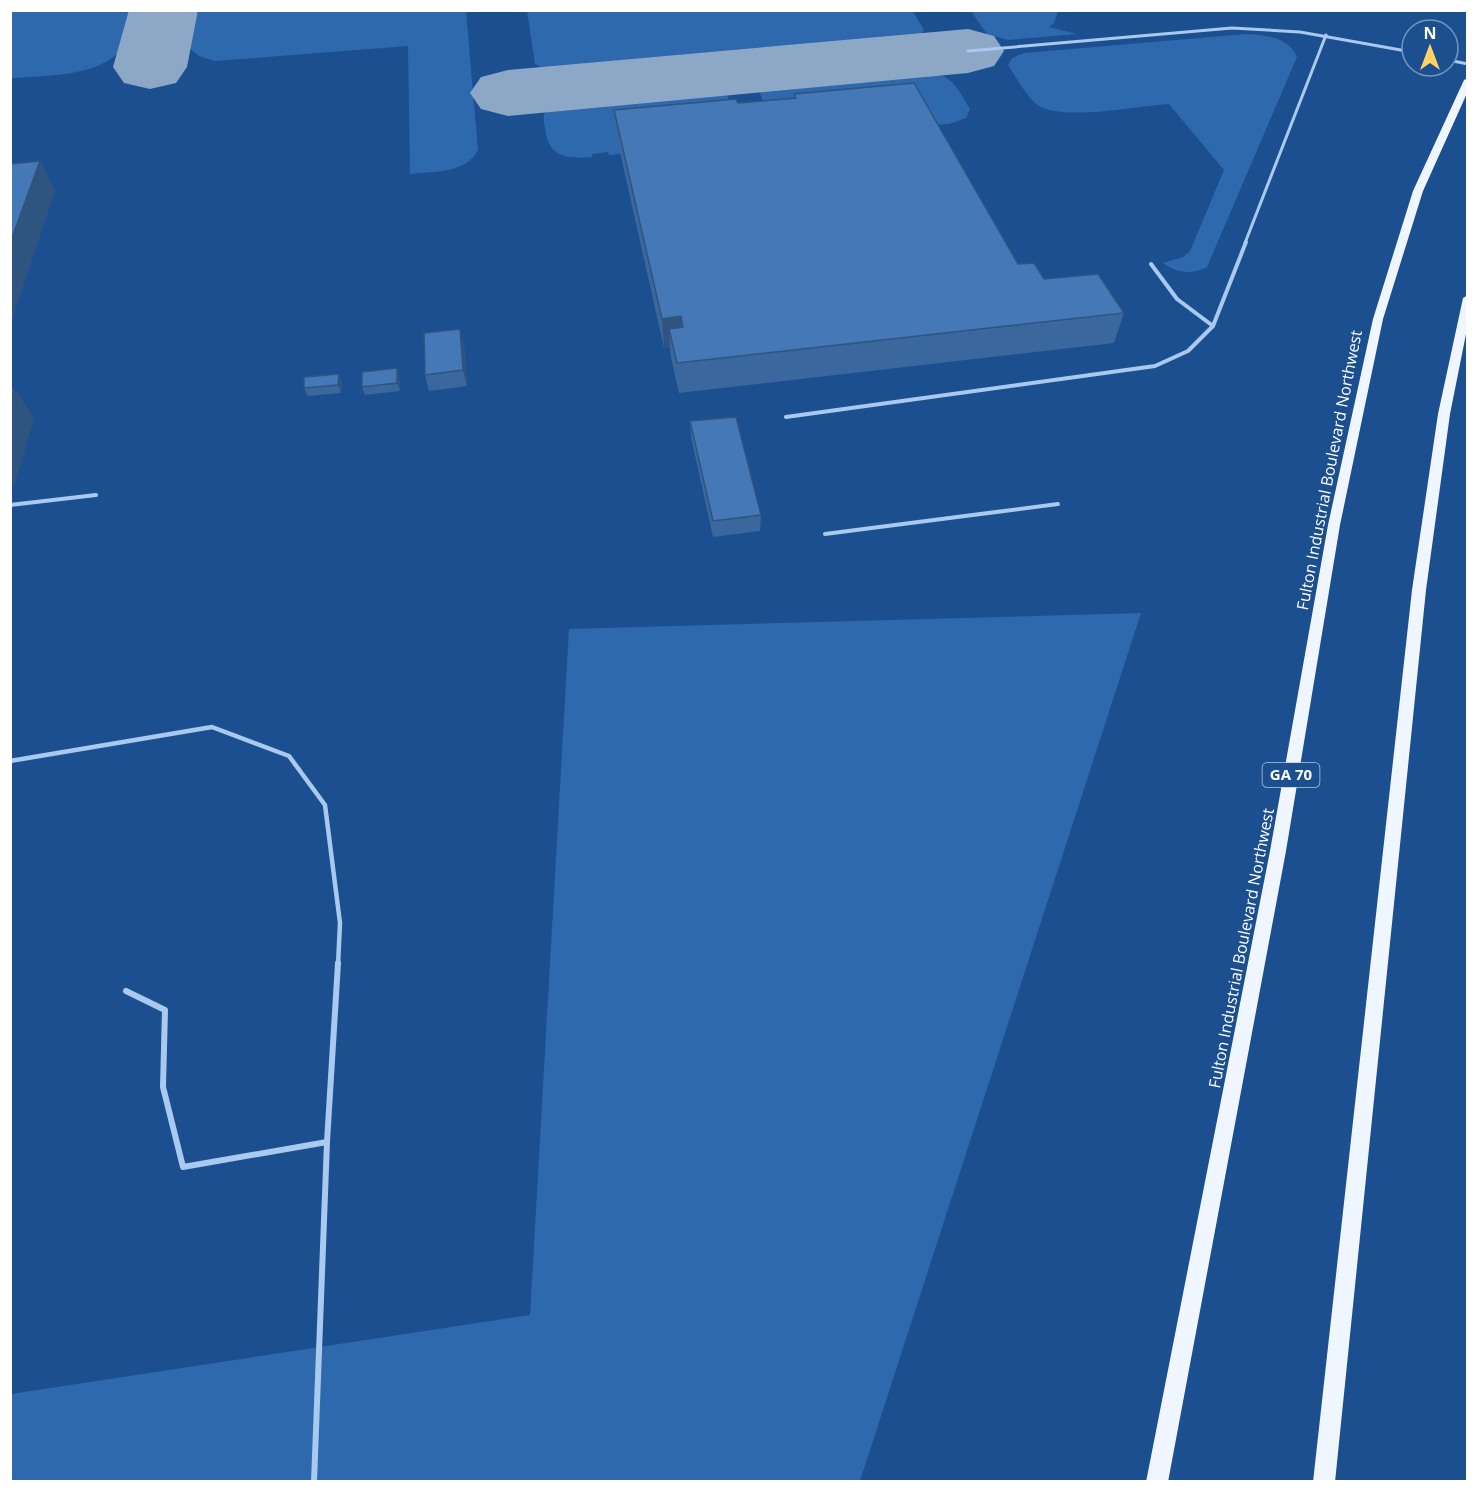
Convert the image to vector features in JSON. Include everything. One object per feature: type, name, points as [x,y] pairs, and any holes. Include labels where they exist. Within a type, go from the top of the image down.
[{"type":"main road","name":"Fulton Industrial Boulevard Northwest","points":[[1157,1482],[1278,851],[1334,525],[1378,319],[1418,191],[1467,80]]},
{"type":"main road","points":[[1324,1482],[1422,570],[1443,414],[1467,298]]},
{"type":"lane","points":[[968,51],[1232,28],[1273,27],[1400,50]]},
{"type":"lane","points":[[786,417],[1155,366],[1188,351],[1213,326],[1326,35]]},
{"type":"lane","points":[[1151,264],[1177,300],[1213,326]]},
{"type":"lane","points":[[10,505],[96,495]]},
{"type":"lane","points":[[825,534],[1058,504]]},
{"type":"lane","points":[[10,761],[212,727],[289,756],[326,805],[340,922],[327,1142],[314,1482]]},
{"type":"lane","points":[[126,990],[165,1010],[163,1087],[183,1167],[327,1142]]},
{"type":"shaded area","points":[[130,10],[132,13],[121,49],[100,65],[70,73],[11,78],[11,11]]},
{"type":"shaded area","points":[[912,10],[924,30],[919,38],[904,43],[564,71],[548,70],[535,64],[527,11]]},
{"type":"shaded area","points":[[195,11],[466,11],[478,150],[473,158],[458,167],[410,174],[408,46],[216,61],[199,56],[187,43]]},
{"type":"shaded area","points":[[971,11],[1058,11],[1054,23],[1049,27],[1077,34],[1008,40],[987,34]]},
{"type":"shaded area","points":[[1246,34],[1276,38],[1288,45],[1297,57],[1207,267],[1190,272],[1179,271],[1163,263],[1183,257],[1190,251],[1224,170],[1169,104],[1084,112],[1051,110],[1039,106],[1030,98],[1008,65],[1012,58],[1024,53]]},
{"type":"shaded area","points":[[917,71],[937,74],[950,81],[970,109],[966,118],[949,124],[918,126],[767,112],[758,88],[762,85]]},
{"type":"shaded area","points":[[724,88],[729,100],[620,154],[609,155],[608,152],[592,154],[592,157],[569,157],[557,152],[548,142],[544,114],[560,104]]},
{"type":"shaded area","points":[[1141,613],[860,1481],[11,1482],[11,1394],[530,1315],[569,629]]},
{"type":"building","points":[[914,83],[1018,264],[1034,263],[1044,279],[1098,274],[1124,313],[677,363],[669,329],[683,327],[681,316],[662,319],[614,110],[736,99],[738,103],[796,98],[794,94]]},
{"type":"building","points":[[40,161],[10,243],[10,164]]},
{"type":"building","points":[[460,329],[463,370],[425,375],[424,333]]},
{"type":"building","points":[[397,368],[397,383],[362,387],[362,372]]},
{"type":"building","points":[[339,374],[338,385],[304,388],[304,377]]},
{"type":"building","points":[[736,417],[761,515],[713,521],[690,421]]},
{"type":"taxiway","points":[[150,67],[164,10]]},
{"type":"taxiway","points":[[508,93],[968,51]]}]
